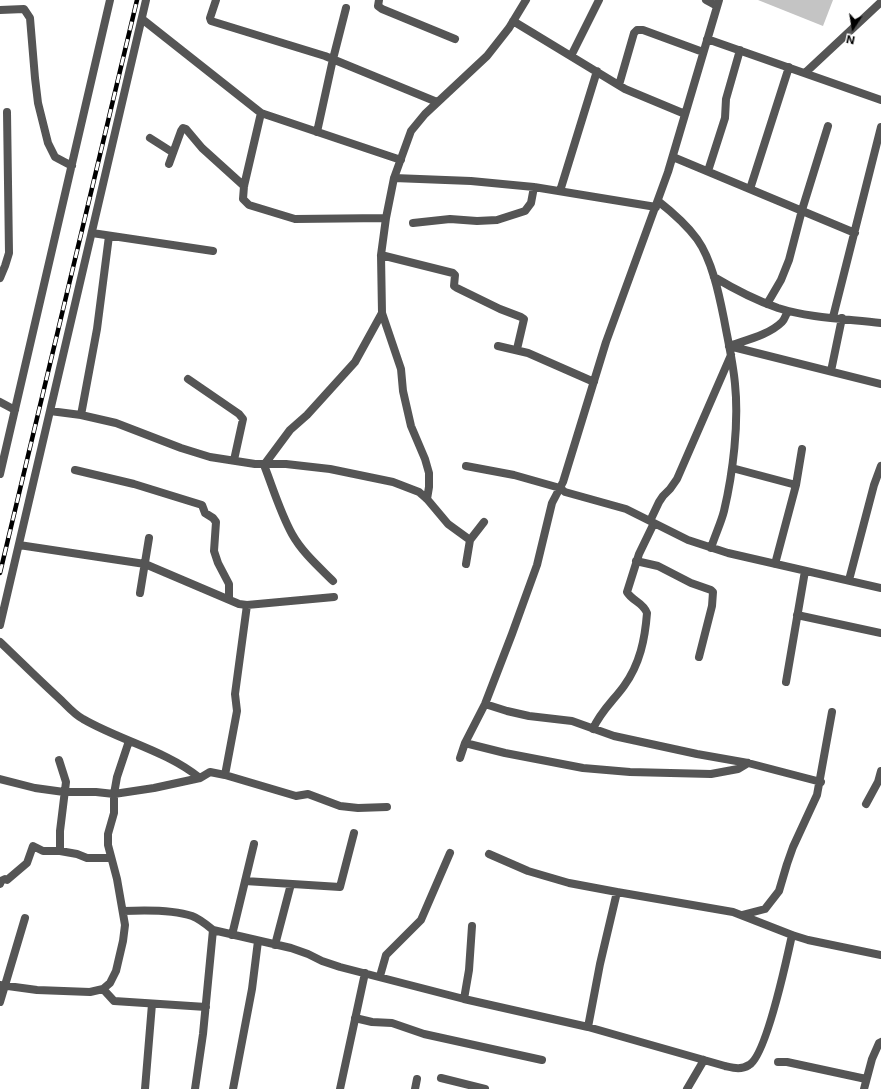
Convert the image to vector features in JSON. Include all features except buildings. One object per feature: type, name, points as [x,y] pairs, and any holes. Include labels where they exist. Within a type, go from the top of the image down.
[{"type":"street","points":[[0,474],[110,0]]},
{"type":"street","points":[[0,625],[146,0]]},
{"type":"street","points":[[216,0],[210,18],[211,21],[333,59],[437,102]]},
{"type":"street","points":[[379,0],[378,6],[382,9],[455,39]]},
{"type":"street","points":[[427,499],[429,473],[425,459],[411,426],[403,391],[401,369],[382,314],[382,255],[386,218],[394,178],[411,131],[437,102],[487,56],[513,21],[526,0]]},
{"type":"street","points":[[571,56],[599,0]]},
{"type":"street","points":[[460,758],[465,743],[485,704],[537,565],[552,503],[560,488],[606,342],[673,157],[718,3],[706,0]]},
{"type":"street","points":[[805,73],[881,2]]},
{"type":"street","points":[[317,132],[346,8]]},
{"type":"street","points":[[0,10],[24,9],[30,18],[34,78],[38,103],[48,143],[55,157],[72,166]]},
{"type":"street","points":[[142,19],[261,113],[401,160]]},
{"type":"street","points":[[513,21],[625,89],[685,114]]},
{"type":"street","points":[[619,85],[634,33],[637,30],[643,30],[704,52]]},
{"type":"street","points":[[707,39],[881,100]]},
{"type":"street","points":[[708,171],[725,118],[726,99],[740,50]]},
{"type":"street","points":[[750,189],[789,67]]},
{"type":"street","points":[[560,191],[597,72]]},
{"type":"street","points":[[0,278],[9,253],[7,112]]},
{"type":"street","points":[[261,113],[244,186],[244,199],[249,205],[295,219],[386,218]]},
{"type":"street","points":[[767,304],[781,280],[790,260],[802,210],[828,126]]},
{"type":"street","points":[[834,317],[881,127]]},
{"type":"street","points":[[169,164],[172,152],[183,128],[186,129],[202,148],[244,186]]},
{"type":"street","points":[[150,138],[172,152]]},
{"type":"street","points":[[673,157],[855,233]]},
{"type":"street","points":[[394,178],[477,182],[534,187],[657,204],[678,218],[697,239],[711,267],[719,295],[730,350],[736,404],[732,468],[724,512],[711,548]]},
{"type":"street","points":[[413,223],[450,219],[477,221],[497,220],[525,212],[530,203],[534,187]]},
{"type":"street","points":[[92,233],[213,251]]},
{"type":"street","points":[[81,414],[97,329],[109,236]]},
{"type":"street","points":[[382,255],[453,273],[455,275],[454,286],[457,288],[524,319],[517,350]]},
{"type":"street","points":[[714,277],[741,293],[788,311],[881,323]]},
{"type":"street","points":[[593,729],[597,720],[631,676],[642,648],[647,613],[645,608],[630,597],[627,592],[636,561],[659,502],[677,479],[730,350],[774,328],[783,321],[788,311]]},
{"type":"street","points":[[264,465],[290,430],[307,416],[355,362],[382,314]]},
{"type":"street","points":[[831,371],[842,318]]},
{"type":"street","points":[[498,346],[528,353],[594,382]]},
{"type":"street","points":[[730,350],[831,371],[881,384]]},
{"type":"street","points":[[188,379],[239,414],[243,420],[234,460]]},
{"type":"street","points":[[0,402],[15,410]]},
{"type":"street","points":[[50,411],[81,414],[116,423],[181,448],[210,457],[264,465],[286,464],[330,469],[393,482],[419,492],[427,499],[448,524],[470,540]]},
{"type":"street","points":[[775,564],[796,485],[802,449]]},
{"type":"street","points":[[264,465],[292,534],[309,557],[333,581]]},
{"type":"street","points":[[466,466],[514,475],[560,488],[565,492],[626,509],[688,540],[711,548],[881,588]]},
{"type":"street","points":[[849,580],[874,485],[881,466]]},
{"type":"street","points":[[732,468],[796,485]]},
{"type":"street","points":[[75,470],[134,484],[202,505],[205,514],[213,518],[216,522],[214,551],[218,563],[229,584],[229,599]]},
{"type":"street","points":[[466,564],[470,540],[484,522]]},
{"type":"street","points":[[140,592],[149,538]]},
{"type":"street","points":[[19,545],[145,564],[239,604],[247,605],[334,597]]},
{"type":"street","points":[[636,561],[658,566],[675,576],[713,592],[712,606],[699,657]]},
{"type":"street","points":[[786,682],[805,571]]},
{"type":"street","points":[[225,775],[237,711],[235,694],[247,605]]},
{"type":"street","points":[[797,615],[881,633]]},
{"type":"street","points":[[0,642],[45,686],[81,718],[129,741],[165,755],[200,778]]},
{"type":"street","points":[[485,704],[529,716],[572,721],[614,736],[697,754],[748,763],[820,782]]},
{"type":"street","points":[[742,916],[765,909],[779,891],[787,864],[817,796],[832,712]]},
{"type":"street","points":[[2,985],[37,990],[90,992],[103,989],[110,983],[116,971],[124,941],[125,925],[117,879],[111,858],[108,834],[114,813],[114,794],[122,760],[129,741]]},
{"type":"street","points":[[465,743],[505,753],[583,768],[630,772],[711,774],[738,769],[748,763]]},
{"type":"street","points":[[59,760],[66,782],[60,831],[60,850]]},
{"type":"street","points":[[866,804],[878,782],[881,771]]},
{"type":"street","points":[[0,780],[35,788],[64,792],[96,792],[114,794],[154,788],[200,778],[210,772],[296,796],[308,794],[340,806],[358,808],[387,807]]},
{"type":"street","points":[[245,881],[340,887],[354,832]]},
{"type":"street","points":[[232,935],[254,844]]},
{"type":"street","points":[[0,884],[1,881],[4,879],[7,880],[27,863],[33,846],[43,851],[60,850],[87,858],[111,858]]},
{"type":"street","points":[[380,976],[386,955],[421,920],[450,853]]},
{"type":"street","points":[[489,854],[528,871],[569,883],[733,912],[808,940],[881,955]]},
{"type":"street","points":[[275,945],[291,884]]},
{"type":"street","points":[[588,1027],[600,964],[617,892]]},
{"type":"street","points":[[123,911],[166,912],[192,916],[214,930],[292,948],[308,954],[322,962],[464,999],[588,1027],[740,1069],[750,1065],[758,1055],[780,990],[792,935]]},
{"type":"street","points":[[0,1002],[2,985],[25,918]]},
{"type":"street","points":[[464,999],[469,970],[472,926]]},
{"type":"street","points":[[195,1089],[203,1034],[214,930]]},
{"type":"street","points":[[232,1089],[252,989],[258,941]]},
{"type":"street","points":[[340,1089],[365,972]]},
{"type":"street","points":[[103,989],[114,1001],[206,1007]]},
{"type":"street","points":[[145,1089],[152,1004]]},
{"type":"street","points":[[355,1018],[372,1022],[392,1023],[424,1034],[542,1060]]},
{"type":"street","points":[[864,1089],[872,1059],[879,1043],[881,1042]]},
{"type":"street","points":[[687,1089],[704,1060]]},
{"type":"street","points":[[778,1062],[787,1062],[866,1079]]},
{"type":"street","points":[[440,1078],[485,1089]]},
{"type":"street","points":[[415,1089],[417,1079]]},
{"type":"railway","points":[[0,573],[137,0]]}]
